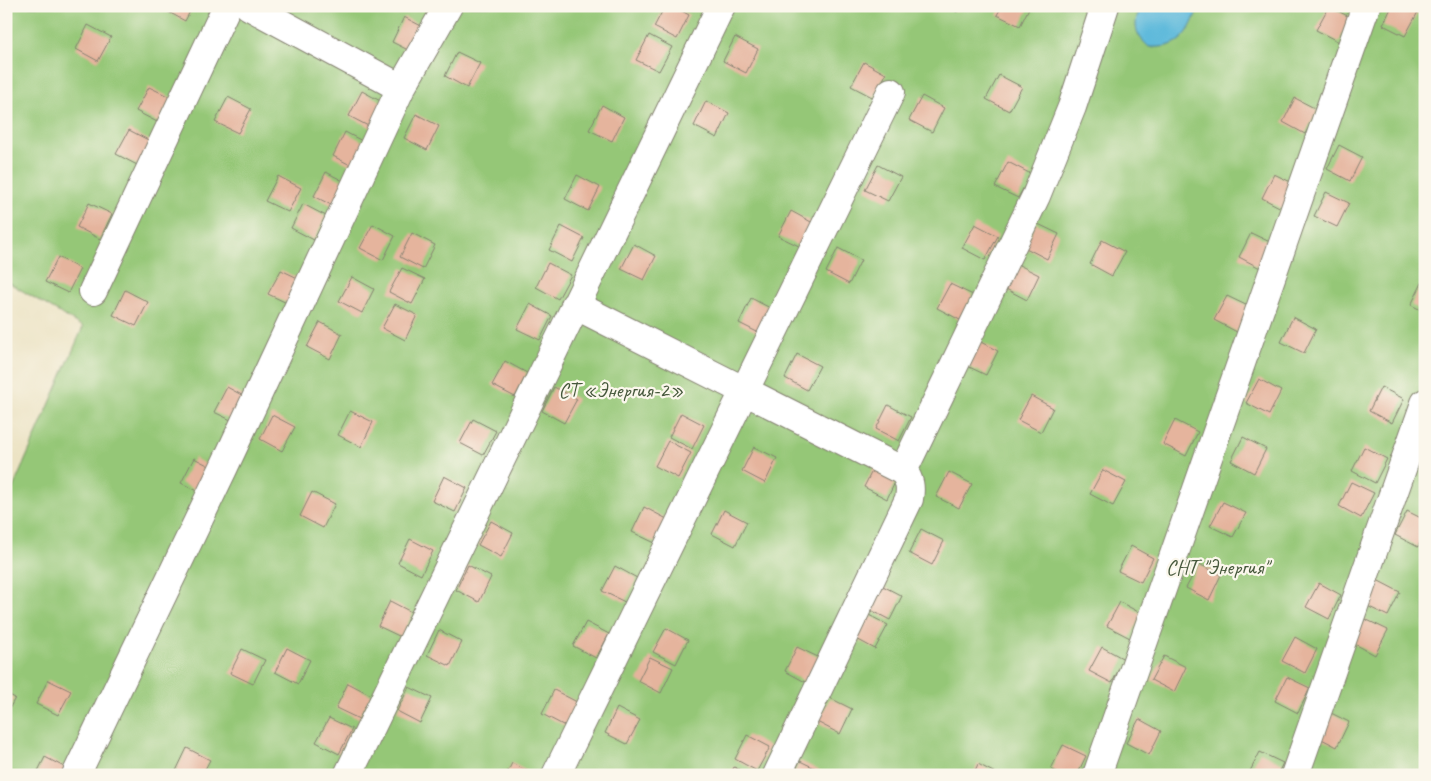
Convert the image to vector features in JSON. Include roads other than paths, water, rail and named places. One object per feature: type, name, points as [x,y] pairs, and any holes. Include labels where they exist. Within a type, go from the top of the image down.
[{"type":"lane","points":[[93,291],[227,6]]},
{"type":"lane","points":[[249,6],[402,88]]},
{"type":"lane","points":[[76,775],[223,469],[402,88],[448,6]]},
{"type":"lane","points":[[348,775],[721,6]]},
{"type":"lane","points":[[903,470],[1036,196],[1072,107],[1105,6]]},
{"type":"lane","points":[[1097,775],[1366,6]]},
{"type":"lane","points":[[556,775],[890,92]]},
{"type":"lane","points":[[575,305],[903,470],[909,479],[909,499],[777,775]]},
{"type":"lane","points":[[1296,775],[1425,403]]},
{"type":"water","points":[[1141,6],[1199,6],[1187,32],[1182,38],[1169,45],[1149,47],[1140,37],[1136,28]]},
{"type":"park label","name":"СТ «Энергия-2»","points":[[621,390]]},
{"type":"park label","name":"СНТ \"Энергия\"","points":[[1217,567]]}]
